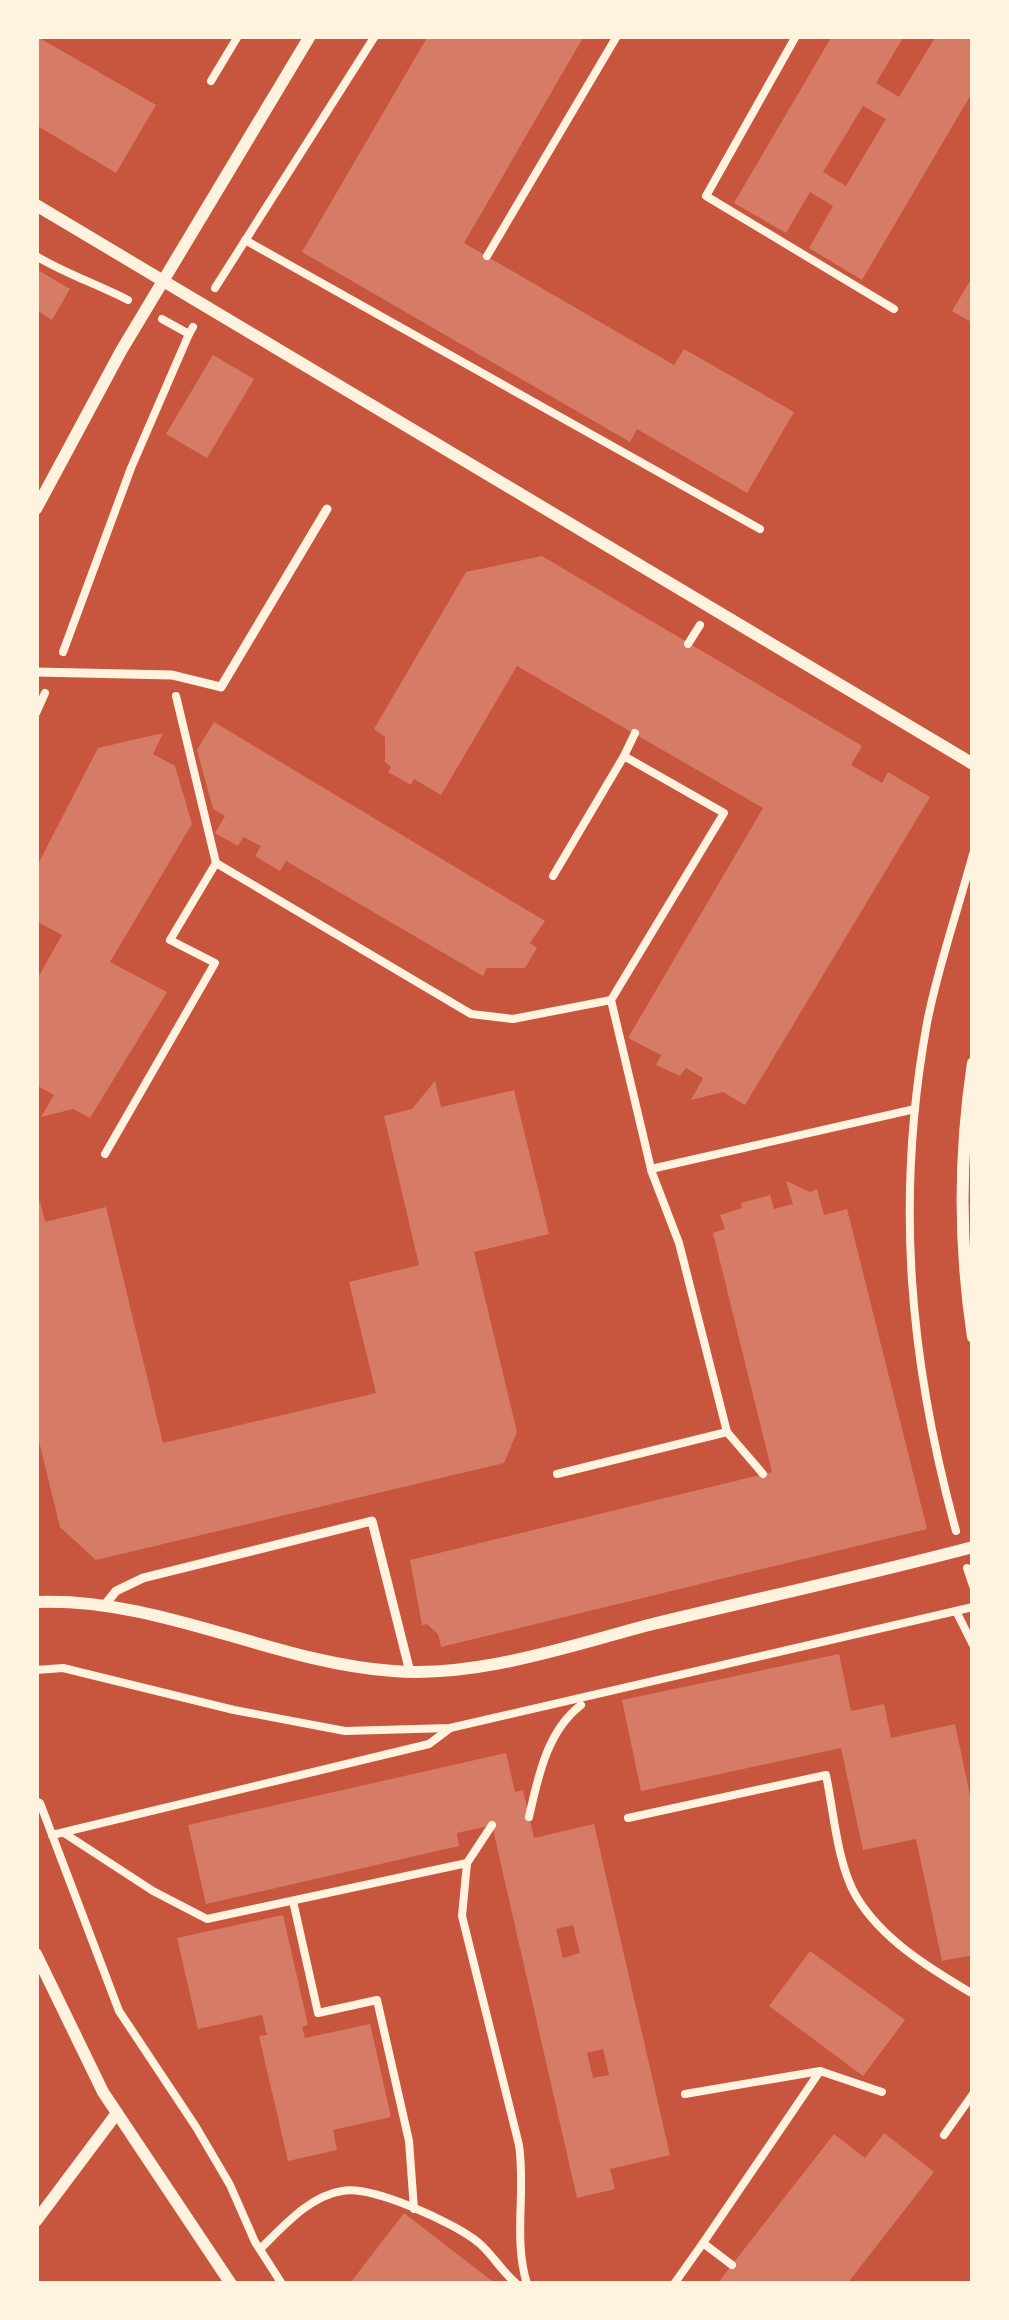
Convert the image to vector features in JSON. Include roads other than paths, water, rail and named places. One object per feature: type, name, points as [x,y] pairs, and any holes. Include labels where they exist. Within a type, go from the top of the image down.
[{"type":"street","points":[[36,509],[162,282],[310,36]]},
{"type":"street","points":[[36,206],[973,764]]},
{"type":"street","points":[[973,1063],[962,1160],[973,1337]]},
{"type":"street","points":[[36,1602],[104,1606],[175,1619],[333,1664],[410,1672],[494,1662],[967,1548]]},
{"type":"street","points":[[36,1954],[57,2004],[117,2113],[231,2284]]},
{"type":"street","points":[[36,2221],[117,2113]]},
{"type":"lane","points":[[36,672],[172,675],[221,687],[327,509]]},
{"type":"lane","points":[[104,1606],[116,1591],[143,1578],[372,1521],[410,1672]]}]
